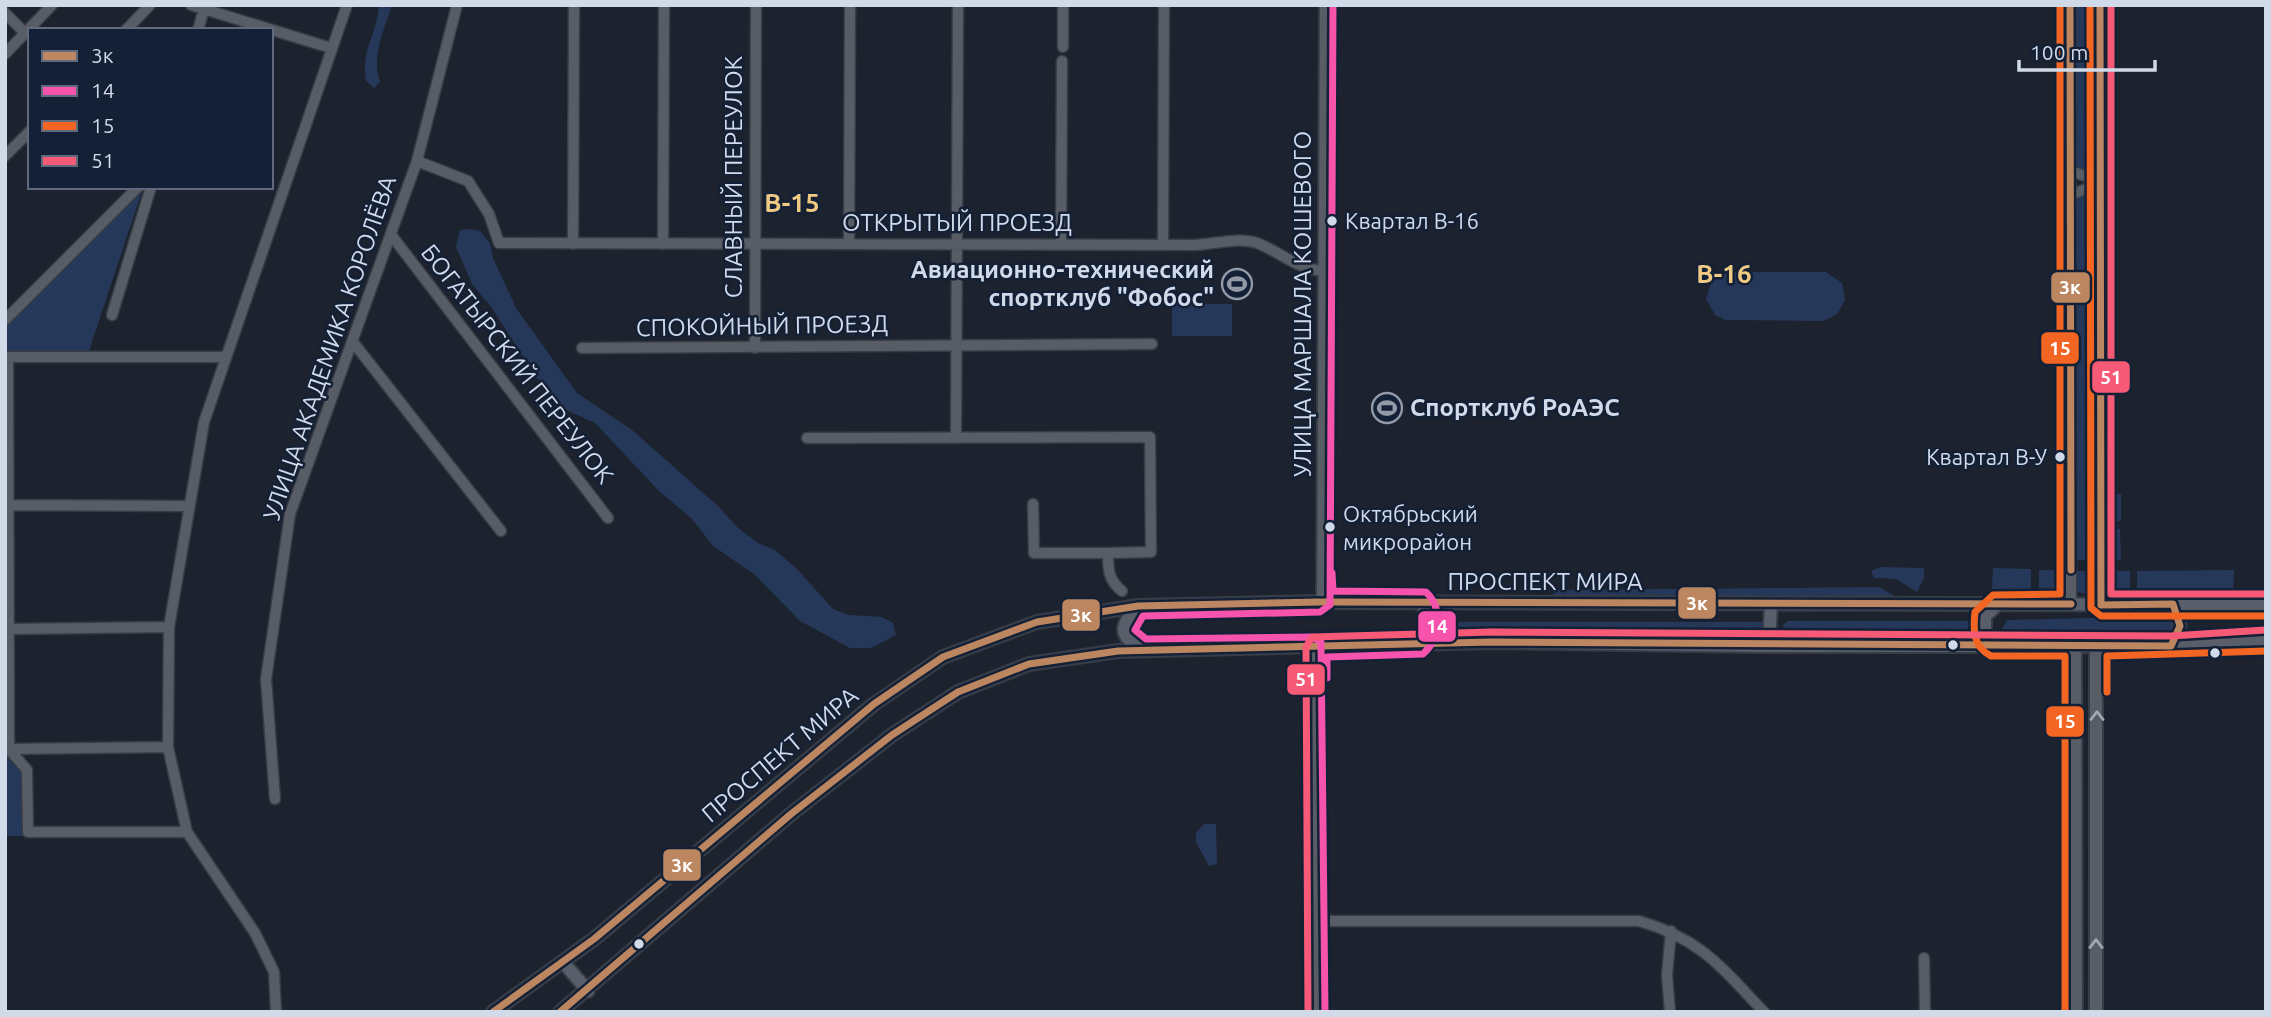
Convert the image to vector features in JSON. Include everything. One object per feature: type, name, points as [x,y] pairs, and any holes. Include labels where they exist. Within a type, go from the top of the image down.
[{"type":"main road","points":[[1419,644],[1427,635],[1430,620],[1421,601]]},
{"type":"main road","name":"ПРОСПЕКТ МИРА","points":[[493,1012],[563,962],[874,704],[943,657],[1037,622],[1138,607],[1322,602],[2266,605]]},
{"type":"main road","points":[[1769,646],[1771,604]]},
{"type":"main road","points":[[2171,646],[2180,635],[2181,625],[2174,604]]},
{"type":"main road","points":[[1993,646],[1985,637],[1985,616],[1997,605]]},
{"type":"main road","points":[[1138,607],[1126,619],[1123,629],[1128,642],[1143,650]]},
{"type":"main road","points":[[560,1012],[588,991],[791,814],[891,735],[958,692],[1030,664],[1143,650],[1492,642],[1769,646],[2171,646],[2266,640]]},
{"type":"main road","points":[[563,962],[588,991]]},
{"type":"street","points":[[30,28],[52,5]]},
{"type":"street","points":[[129,28],[150,5]]},
{"type":"street","points":[[191,5],[266,28]]},
{"type":"street","points":[[276,1012],[274,972],[255,933],[187,832],[168,747],[169,627],[204,422],[347,5]]},
{"type":"street","name":"УЛИЦА АКАДЕМИКА КОРОЛЁВА","points":[[275,799],[266,679],[290,514],[417,161],[457,5]]},
{"type":"street","points":[[573,243],[574,5]]},
{"type":"street","points":[[663,244],[664,5]]},
{"type":"street","name":"СЛАВНЫЙ ПЕРЕУЛОК","points":[[755,348],[756,5]]},
{"type":"street","points":[[849,244],[850,5]]},
{"type":"street","points":[[956,436],[958,5]]},
{"type":"street","points":[[1063,5],[1063,47]]},
{"type":"street","points":[[1163,245],[1164,5]]},
{"type":"street","name":"УЛИЦА МАРШАЛА КОШЕВОГО","points":[[1322,602],[1324,5]]},
{"type":"street","points":[[2070,5],[2071,604]]},
{"type":"street","points":[[2100,5],[2101,605]]},
{"type":"street","points":[[199,28],[204,9]]},
{"type":"street","points":[[5,13],[25,33]]},
{"type":"street","points":[[5,54],[28,30]]},
{"type":"street","points":[[273,30],[331,48]]},
{"type":"street","points":[[1061,245],[1062,61]]},
{"type":"street","points":[[5,156],[28,133]]},
{"type":"street","name":"УЛИЦА АКАДЕМИКА КОРОЛЁВА","points":[[417,161],[468,181],[489,214],[499,243]]},
{"type":"street","points":[[2071,171],[2085,176],[2100,170]]},
{"type":"street","points":[[2071,195],[2088,188],[2100,194]]},
{"type":"street","points":[[5,320],[136,189]]},
{"type":"street","points":[[111,314],[151,189]]},
{"type":"street","name":"БОГАТЫРСКИЙ ПЕРЕУЛОК","points":[[391,236],[608,517]]},
{"type":"street","name":"ОТКРЫТЫЙ ПРОЕЗД","points":[[499,243],[1255,243],[1293,265],[1322,271]]},
{"type":"street","points":[[353,342],[501,531]]},
{"type":"street","name":"СПОКОЙНЫЙ ПРОЕЗД","points":[[582,348],[1152,344]]},
{"type":"street","points":[[187,832],[28,832],[27,770],[9,749],[7,357],[225,357]]},
{"type":"street","points":[[807,438],[1150,437],[1151,552],[1034,553],[1032,504]]},
{"type":"street","points":[[7,505],[189,506]]},
{"type":"street","points":[[1108,553],[1108,573],[1114,585],[1122,591]]},
{"type":"street","points":[[10,629],[169,627]]},
{"type":"street","points":[[2076,646],[2076,1012]]},
{"type":"street","points":[[2096,646],[2096,1012]]},
{"type":"street","points":[[1314,648],[1320,921],[1317,1012]]},
{"type":"street","points":[[1314,648],[1317,1012]]},
{"type":"street","points":[[9,749],[168,747]]},
{"type":"street","points":[[1320,921],[1639,921],[1671,931],[1707,952],[1764,1012]]},
{"type":"street","points":[[1670,1012],[1667,975],[1671,931]]},
{"type":"street","points":[[1924,958],[1925,1012]]},
{"type":"shaded area","points":[[379,5],[392,5],[378,53],[380,82],[374,88],[366,81],[365,69],[367,50]]},
{"type":"shaded area","points":[[2073,5],[2090,5],[2090,169],[2085,172],[2074,167]]},
{"type":"shaded area","points":[[141,189],[88,354],[5,354],[5,325]]},
{"type":"shaded area","points":[[2087,193],[2091,195],[2092,560],[2075,560],[2074,197]]},
{"type":"shaded area","points":[[460,230],[480,231],[490,243],[493,258],[516,308],[577,393],[632,430],[718,506],[737,527],[758,543],[775,550],[797,569],[833,609],[849,615],[882,617],[893,623],[896,635],[871,648],[850,648],[800,621],[754,574],[713,546],[692,519],[659,491],[595,423],[564,409],[536,377],[492,308],[472,284],[456,247]]},
{"type":"shaded area","points":[[1721,272],[1826,272],[1842,283],[1845,300],[1837,314],[1824,321],[1725,320],[1715,315],[1706,299],[1711,283]]},
{"type":"shaded area","points":[[1172,304],[1232,304],[1232,336],[1172,336]]},
{"type":"shaded area","points":[[2107,494],[2121,494],[2121,521],[2107,521]]},
{"type":"shaded area","points":[[2104,529],[2120,529],[2121,560],[2103,560]]},
{"type":"shaded area","points":[[1880,567],[1924,568],[1924,578],[1917,592],[1896,579],[1874,578],[1871,571]]},
{"type":"shaded area","points":[[1993,568],[2031,569],[2031,589],[1992,589]]},
{"type":"shaded area","points":[[2039,570],[2063,570],[2063,587],[2054,596],[2039,596]]},
{"type":"shaded area","points":[[2234,570],[2233,594],[2228,600],[2137,600],[2137,571]]},
{"type":"shaded area","points":[[2075,571],[2092,571],[2092,590],[2088,595],[2074,591]]},
{"type":"shaded area","points":[[2103,571],[2130,571],[2130,601],[2108,601],[2103,594]]},
{"type":"shaded area","points":[[1879,587],[1900,599],[1543,602],[1558,590]]},
{"type":"shaded area","points":[[2169,616],[2177,622],[2172,636],[2168,637],[2006,637],[2001,631],[2007,620]]},
{"type":"shaded area","points":[[1788,621],[1981,621],[1977,634],[1981,638],[1786,638],[1783,625]]},
{"type":"shaded area","points":[[1433,622],[1762,622],[1765,626],[1762,639],[1430,640],[1436,629]]},
{"type":"shaded area","points":[[5,752],[22,773],[24,836],[5,836]]},
{"type":"shaded area","points":[[1204,824],[1216,824],[1217,864],[1209,866],[1196,842],[1196,833]]},
{"type":"transit line","name":"14","points":[[1325,1012],[1321,642],[1312,637],[1146,639],[1135,630],[1143,616],[1320,612],[1330,605],[1333,5]]},
{"type":"transit line","name":"15","points":[[2060,5],[2060,594],[1993,595],[1975,612],[1974,625],[1978,643],[1991,656],[2065,656],[2065,1012]]},
{"type":"transit line","name":"3к","points":[[2070,5],[2071,570]]},
{"type":"transit line","name":"15","points":[[2090,5],[2091,608],[2101,616],[2266,616]]},
{"type":"transit line","name":"3к","points":[[560,1012],[791,814],[892,735],[958,692],[1029,664],[1118,651],[1492,642],[2171,646],[2180,626],[2173,604],[2101,605],[2100,5]]},
{"type":"transit line","name":"51","points":[[2111,5],[2111,594],[2266,594]]},
{"type":"transit line","name":"14","points":[[1327,678],[1327,657],[1423,654],[1433,640],[1438,623],[1435,606],[1426,592],[1333,591],[1332,573]]},
{"type":"transit line","name":"3к","points":[[493,1012],[594,939],[874,704],[943,657],[1037,622],[1138,606],[1320,602]]},
{"type":"transit line","name":"3к","points":[[1323,602],[2071,604]]},
{"type":"transit line","name":"51","points":[[1308,1012],[1306,647],[1312,637],[1492,632],[2171,636],[2265,630]]},
{"type":"transit line","name":"15","points":[[2107,692],[2107,656],[2266,651]]},
{"type":"place","name":"Квартал В-16","points":[[1332,221]]},
{"type":"place","name":"Авиационно-технический спортклуб \"Фобос\"","points":[[1237,284]]},
{"type":"place","name":"Спортклуб РоАЭС","points":[[1387,408]]},
{"type":"place","name":"Квартал В-У","points":[[2060,457]]},
{"type":"place","name":"Октябрьский микрорайон","points":[[1330,527]]},
{"type":"district","name":"В-15","points":[[792,203]]},
{"type":"district","name":"В-16","points":[[1724,274]]}]
